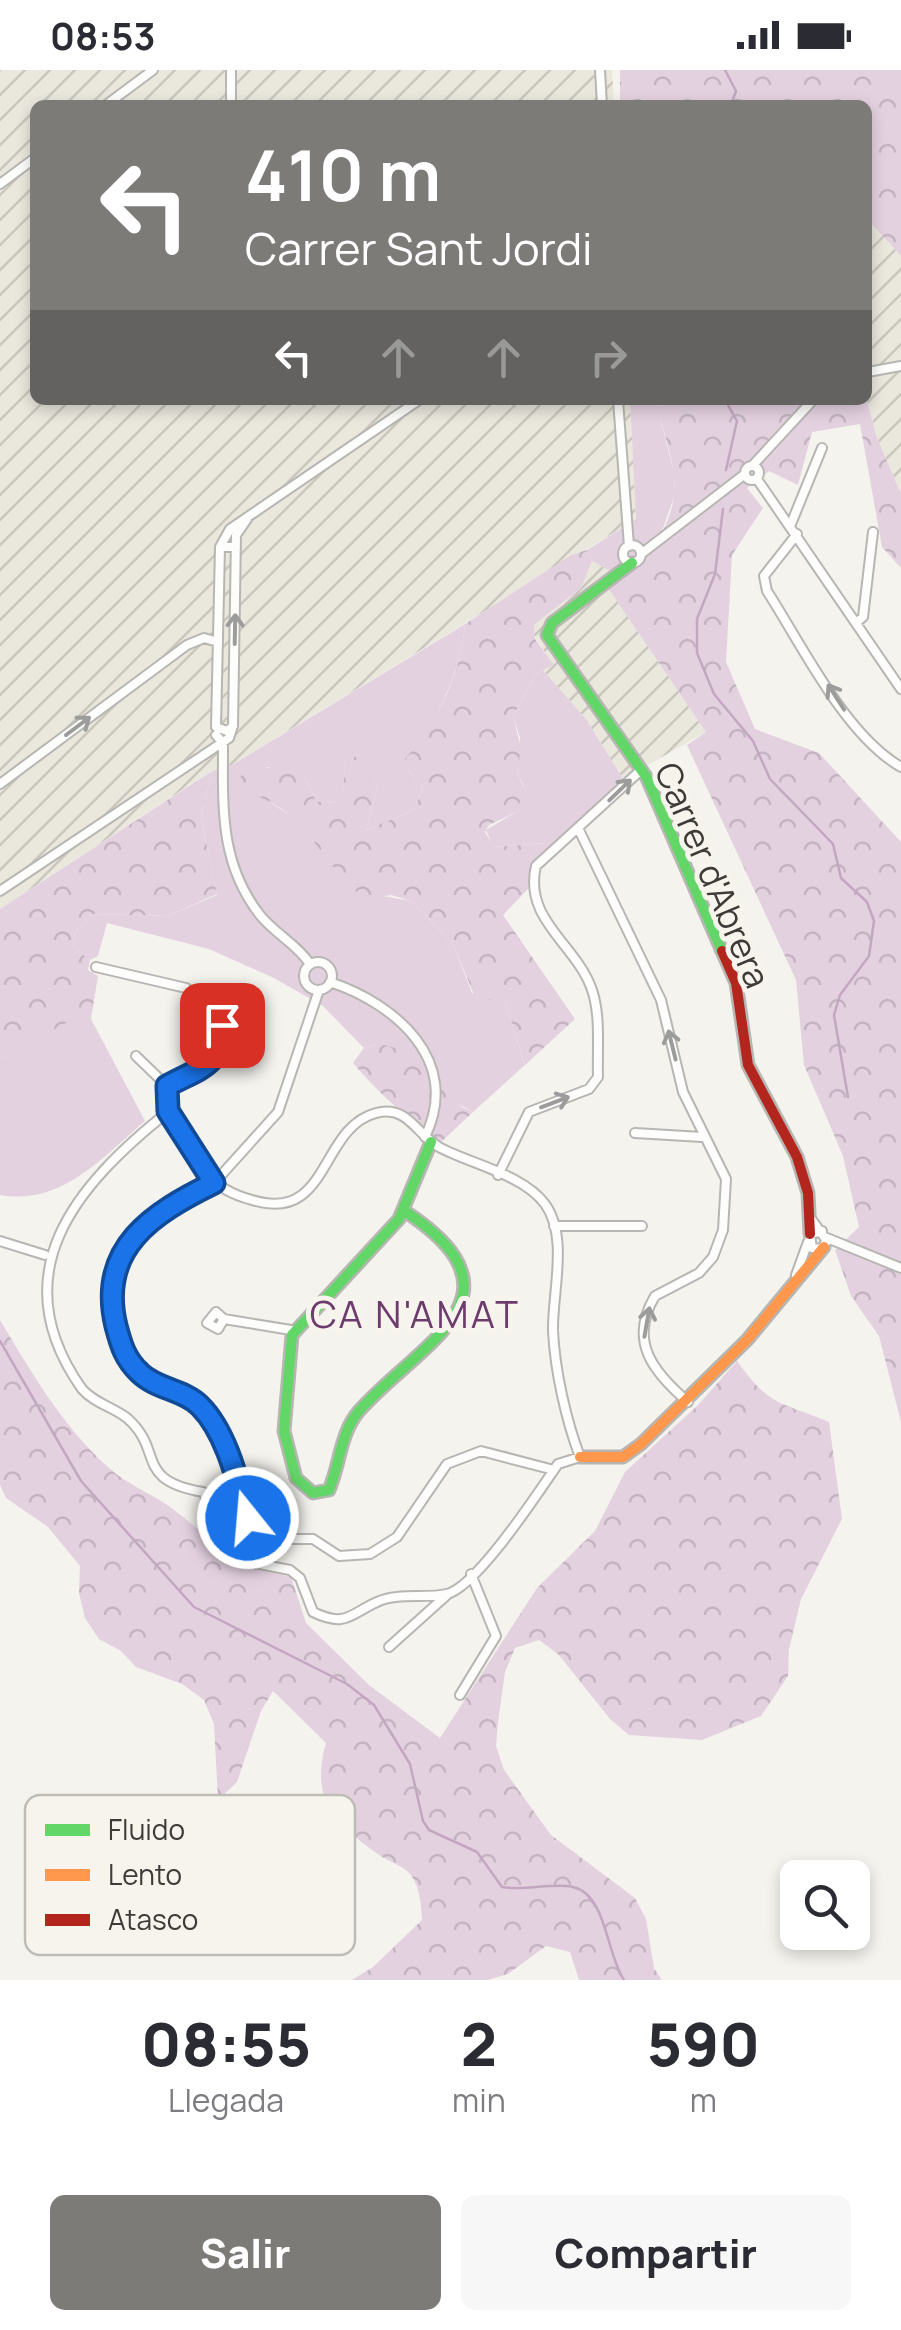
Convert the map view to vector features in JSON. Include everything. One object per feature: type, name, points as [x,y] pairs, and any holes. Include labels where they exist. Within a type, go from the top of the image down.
[{"type":"street","points":[[113,100],[153,70]]},
{"type":"street","points":[[231,70],[231,100]]},
{"type":"street","points":[[600,70],[602,100]]},
{"type":"street","points":[[0,184],[30,162]]},
{"type":"street","points":[[872,371],[901,366]]},
{"type":"street","points":[[207,749],[216,731],[220,546],[226,533],[411,405]]},
{"type":"street","points":[[618,405],[633,553],[651,547],[752,473],[809,405]]},
{"type":"street","points":[[790,524],[822,448]]},
{"type":"street","points":[[752,473],[798,534],[901,689]]},
{"type":"street","points":[[248,519],[238,530],[236,547],[233,726],[223,743],[222,817],[231,863],[261,916],[302,951],[310,964]]},
{"type":"street","points":[[858,622],[863,617],[874,532]]},
{"type":"street","points":[[798,534],[764,576],[767,590],[853,723],[872,747],[901,768]]},
{"type":"street","points":[[220,546],[236,547]]},
{"type":"street","name":"Carrer d'Abrera","points":[[633,553],[608,581],[552,623],[547,634],[641,770],[736,983],[748,1065],[797,1157],[818,1238]]},
{"type":"street","points":[[0,784],[186,645],[204,638],[218,642]]},
{"type":"street","points":[[216,731],[233,726]]},
{"type":"street","points":[[216,731],[223,743]]},
{"type":"street","points":[[0,891],[207,749],[223,743]]},
{"type":"street","points":[[498,1175],[529,1112],[589,1090],[598,1077],[592,990],[546,920],[531,888],[536,866],[641,770]]},
{"type":"street","points":[[578,830],[661,1000],[683,1092],[726,1179],[723,1230],[713,1257],[699,1274],[655,1296],[643,1326],[648,1363],[688,1402]]},
{"type":"street","points":[[310,964],[327,966],[330,982]]},
{"type":"street","points":[[310,964],[304,980],[319,990]]},
{"type":"street","points":[[96,967],[186,988],[218,1010],[222,1037],[208,1068],[167,1086]]},
{"type":"street","points":[[330,982],[319,990],[278,1112],[214,1183],[159,1212],[122,1250],[112,1309],[122,1352],[142,1376],[199,1404],[222,1441],[248,1518],[271,1538],[313,1540],[339,1556],[370,1554],[397,1537],[447,1464],[481,1451],[554,1470]]},
{"type":"street","points":[[330,982],[382,1004],[415,1037],[434,1089],[428,1140],[403,1210],[292,1335],[284,1430],[296,1478],[312,1492],[329,1490],[339,1472],[347,1428],[359,1411],[431,1349],[460,1305],[460,1270],[450,1246],[403,1210]]},
{"type":"street","points":[[136,1056],[167,1086],[168,1111],[214,1183],[271,1206],[302,1196],[317,1180],[344,1135],[362,1118],[380,1111],[410,1120],[428,1140],[544,1202],[554,1226],[553,1330],[580,1458]]},
{"type":"street","points":[[168,1111],[100,1168],[45,1254],[40,1305],[51,1335],[83,1390],[137,1428],[156,1473],[175,1487],[203,1492],[231,1550],[244,1561],[290,1570],[300,1578],[313,1612],[326,1618],[359,1616],[378,1601],[448,1594]]},
{"type":"street","points":[[635,1133],[702,1137]]},
{"type":"street","points":[[554,1226],[642,1226]]},
{"type":"street","points":[[389,1647],[511,1534],[558,1464],[580,1458],[622,1457],[688,1402],[792,1286],[818,1238],[901,1268]]},
{"type":"street","points":[[0,1240],[45,1254]]},
{"type":"street","points":[[224,1319],[297,1330]]},
{"type":"street","points":[[460,1696],[496,1636],[471,1574]]},
{"type":"shaded area","points":[[0,70],[612,70],[614,100],[30,100],[30,405],[630,405],[636,519],[232,765],[211,771],[0,909]]},
{"type":"shaded area","points":[[872,224],[901,256],[901,494],[876,435],[868,405],[872,405]]},
{"type":"shaded area","points":[[592,561],[612,571],[603,580],[706,732],[623,779],[586,719],[543,670],[553,665],[533,633],[534,625],[581,588]]},
{"type":"green space","points":[[620,70],[901,70],[901,256],[872,224],[872,100],[620,100]]},
{"type":"green space","points":[[630,405],[657,405],[674,473],[674,497],[657,545],[642,565],[610,591],[602,580],[611,571],[592,561],[587,550],[636,519]]},
{"type":"green space","points":[[657,405],[868,405],[876,435],[901,494],[901,568],[882,547],[860,424],[812,432],[798,485],[769,471],[747,488],[763,508],[732,555],[726,662],[755,729],[819,753],[901,842],[901,1422],[879,1336],[851,1296],[835,1250],[859,1227],[843,1156],[804,1065],[796,980],[687,745],[706,732],[610,591],[646,556],[664,527],[674,495],[673,468]]},
{"type":"green space","points":[[587,550],[592,561],[581,588],[534,625],[535,639],[554,665],[537,673],[513,716],[521,748],[517,773],[525,789],[516,812],[489,825],[485,832],[494,847],[547,843],[550,849],[534,863],[528,889],[503,915],[575,1019],[525,1065],[505,1002],[475,997],[453,944],[411,901],[391,895],[366,899],[279,807],[239,792],[235,785],[248,771],[277,769],[305,777],[316,801],[334,803],[342,794],[346,760],[353,756],[367,762],[378,786],[366,830],[414,810],[423,788],[406,768],[405,759],[446,697],[465,624],[571,555]]},
{"type":"green space","points":[[465,624],[452,682],[406,768],[423,788],[414,810],[366,830],[378,786],[367,763],[346,760],[342,794],[335,803],[316,801],[305,777],[267,767],[239,792],[258,794],[298,821],[340,874],[383,896],[411,901],[453,944],[472,993],[505,1002],[525,1065],[473,1112],[453,1101],[433,1068],[376,1044],[364,1048],[323,1006],[272,977],[209,949],[107,923],[98,956],[90,960],[73,947],[75,932],[93,914],[168,916],[217,895],[201,817],[212,771],[232,765]]},
{"type":"green space","points":[[543,670],[586,719],[623,779],[550,849],[547,843],[493,847],[486,830],[516,812],[524,786],[517,773],[520,738],[513,716],[537,673]]},
{"type":"green space","points":[[212,771],[201,817],[217,894],[168,916],[93,914],[75,932],[73,947],[90,960],[88,970],[98,976],[91,1019],[99,1034],[73,1019],[0,1059],[0,909]]},
{"type":"green space","points":[[73,1018],[99,1034],[145,1121],[96,1164],[61,1186],[22,1196],[0,1195],[0,1059]]},
{"type":"green space","points":[[376,1044],[424,1060],[454,1100],[473,1112],[439,1144],[353,1063],[364,1048]]},
{"type":"green space","points":[[0,1320],[62,1417],[92,1452],[239,1559],[291,1577],[306,1623],[369,1685],[440,1738],[537,1588],[595,1531],[625,1472],[698,1405],[737,1361],[768,1395],[829,1422],[842,1519],[801,1599],[789,1649],[788,1676],[761,1716],[702,1740],[629,1735],[610,1719],[559,1655],[539,1640],[515,1648],[505,1672],[496,1746],[504,1770],[551,1835],[635,1898],[646,1919],[654,1968],[662,1980],[579,1980],[570,1952],[546,1946],[508,1974],[487,1980],[352,1980],[373,1967],[422,1920],[420,1896],[406,1870],[355,1836],[355,1795],[324,1795],[321,1781],[326,1743],[273,1691],[261,1711],[237,1782],[223,1795],[218,1795],[214,1724],[204,1700],[182,1684],[136,1667],[121,1651],[99,1639],[85,1618],[79,1593],[80,1566],[48,1527],[6,1498],[0,1485]]},
{"type":"waterway","points":[[725,70],[736,91],[733,100]]},
{"type":"waterway","points":[[726,470],[737,421],[728,405]]},
{"type":"waterway","points":[[723,509],[715,574],[697,619],[697,653],[714,694],[753,741],[770,779],[833,844],[841,878],[867,902],[874,921],[869,956],[840,995],[834,1015],[848,1097]]},
{"type":"waterway","points":[[0,1341],[81,1481],[194,1607],[347,1684],[374,1705],[410,1764],[423,1821],[429,1830],[477,1852],[502,1887],[566,1886],[584,1892],[599,1913],[624,1980]]},
{"type":"traffic: fast","points":[[632,563],[552,623],[547,635],[647,778],[722,951]]},
{"type":"traffic: fast","points":[[403,1210],[442,1240],[460,1268],[463,1293],[453,1317],[435,1340],[359,1411],[344,1439],[329,1490],[313,1493],[296,1478],[284,1431],[292,1335],[399,1219],[431,1142]]},
{"type":"traffic: slow","points":[[580,1457],[623,1457],[641,1444],[747,1340],[824,1247]]},
{"type":"traffic: jam","points":[[722,951],[736,983],[748,1065],[797,1157],[808,1193],[810,1234]]},
{"type":"district","name":"CA N'AMAT","points":[[415,1313]]},
{"type":"route","points":[[222,1025],[220,1051],[208,1068],[167,1086],[168,1111],[214,1183],[159,1212],[122,1250],[114,1275],[112,1309],[122,1352],[142,1376],[199,1404],[222,1441],[248,1518]]}]
